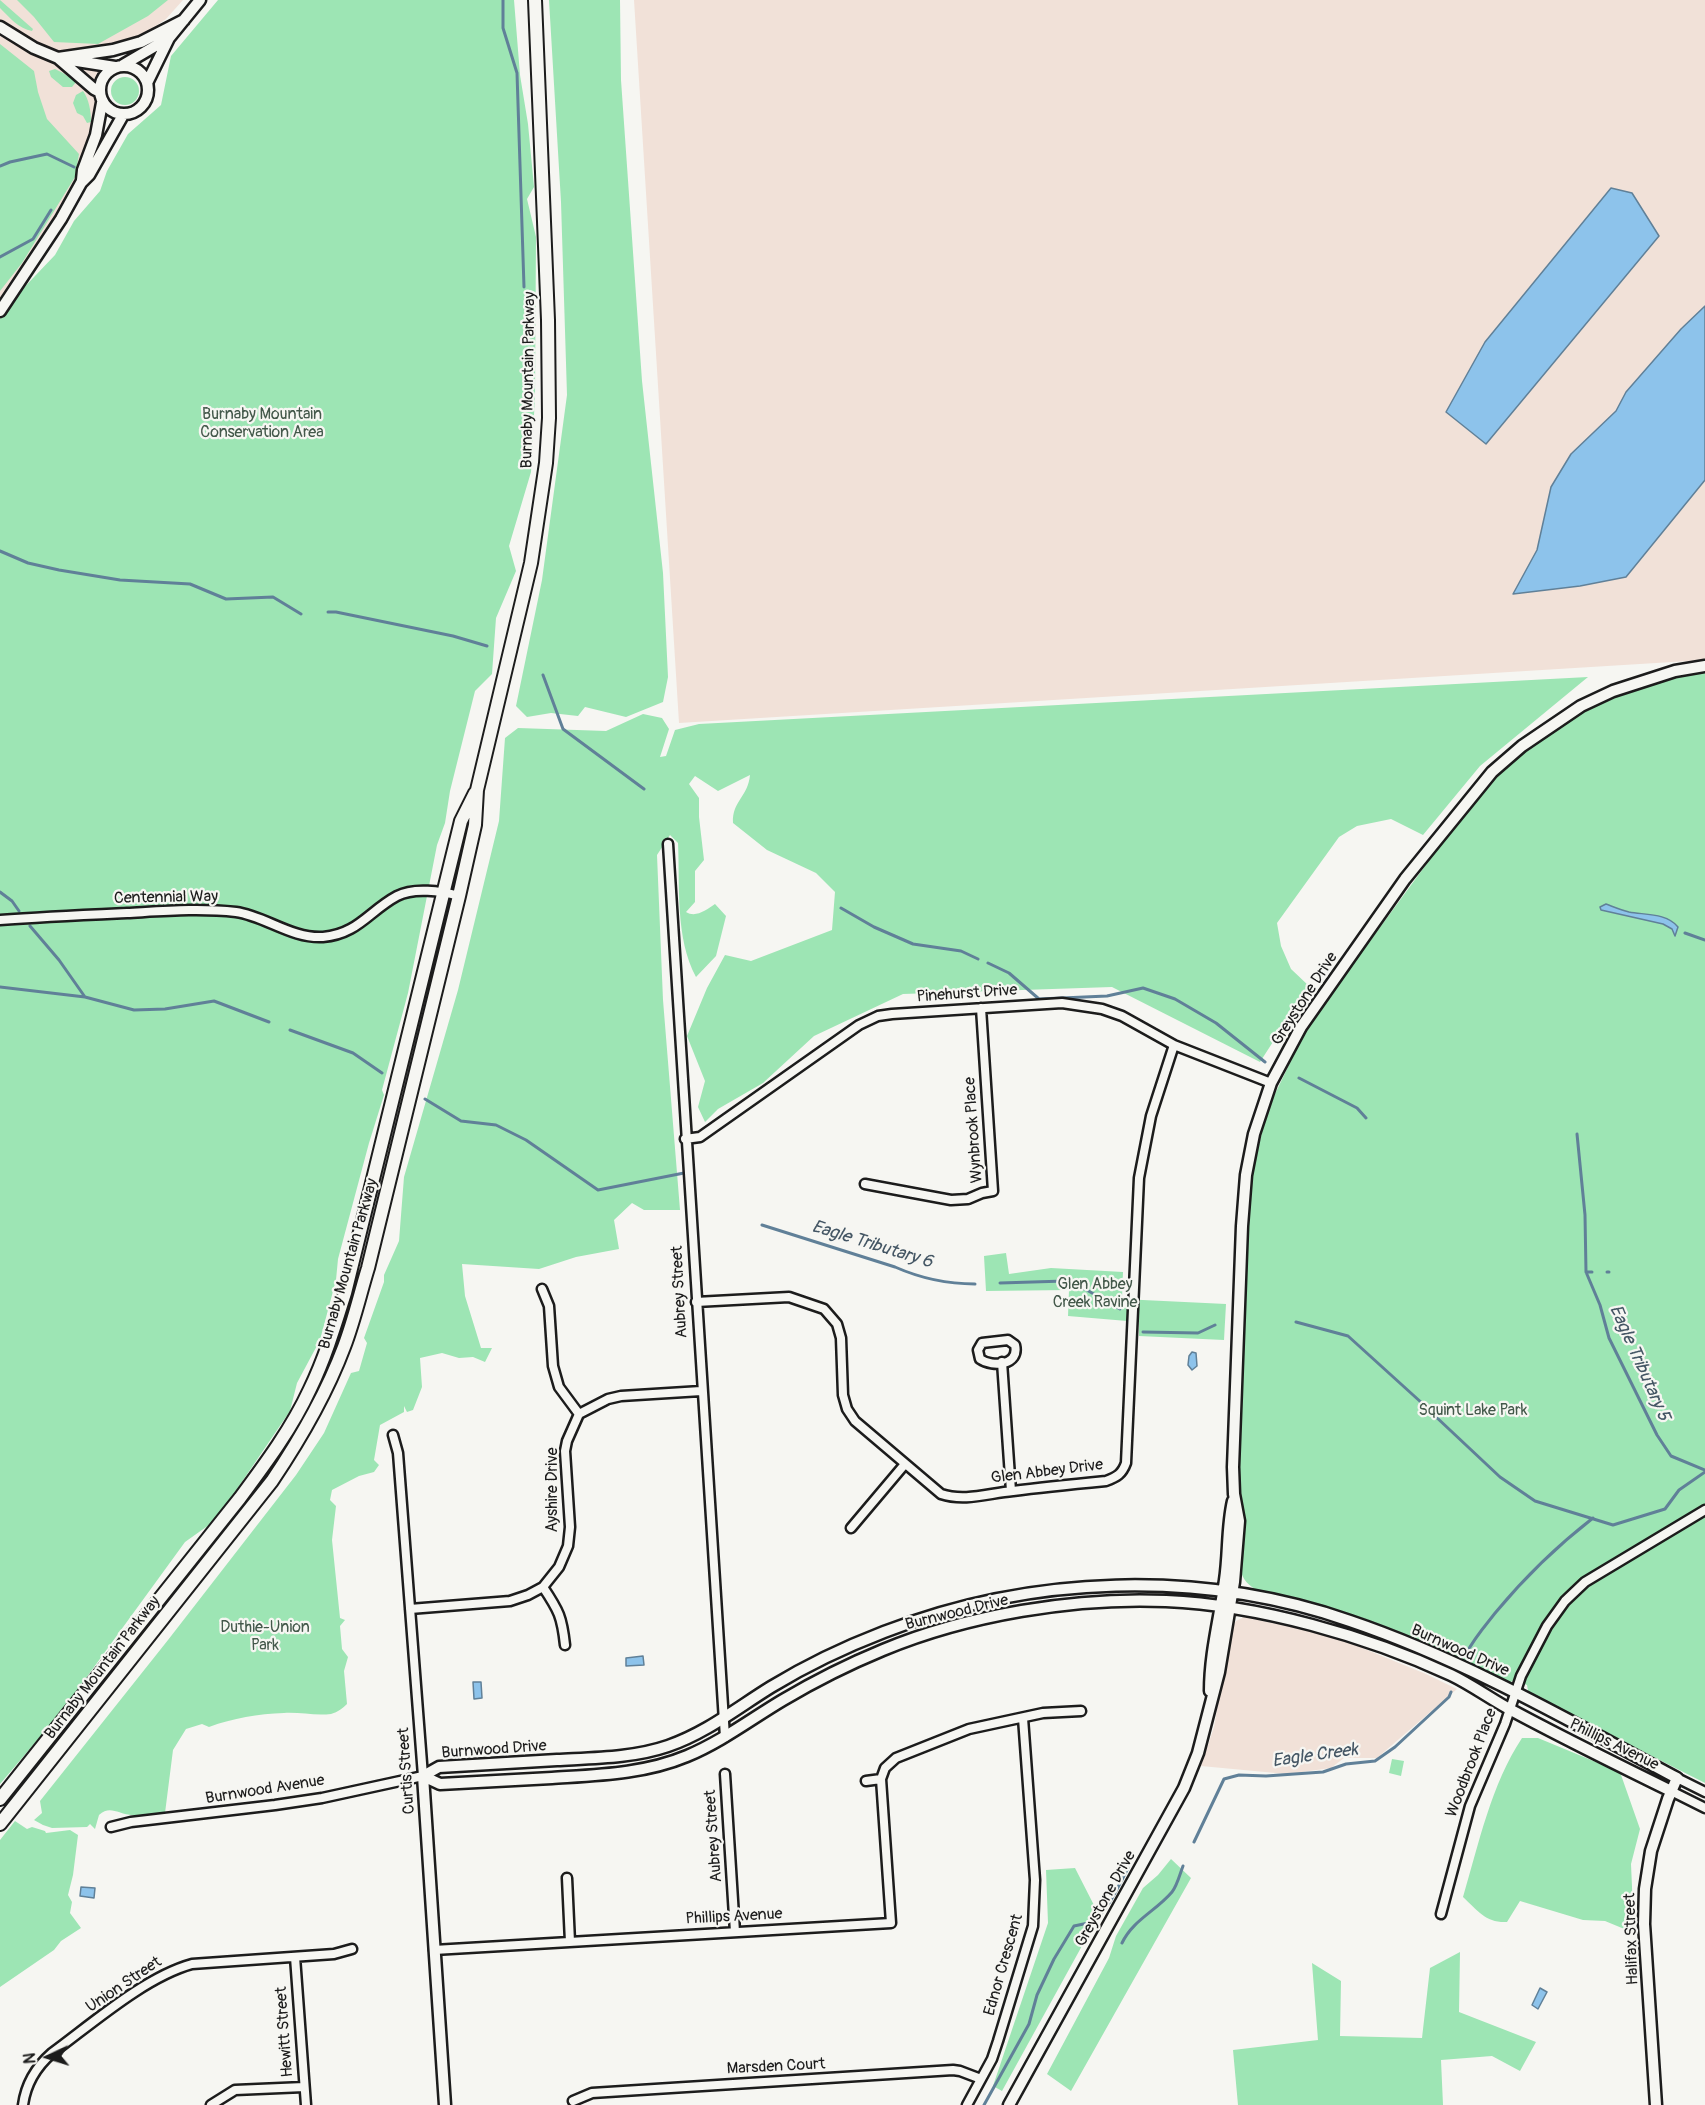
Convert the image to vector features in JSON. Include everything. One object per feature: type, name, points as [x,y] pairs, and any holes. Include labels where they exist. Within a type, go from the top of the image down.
[{"type":"main road","name":"Burnaby Mountain Parkway","points":[[0,1824],[260,1496],[297,1444],[316,1410],[345,1346],[362,1290],[475,825],[477,790],[531,563],[546,463],[549,418],[548,330],[535,0]]},
{"type":"main road","name":"Burnaby Mountain Parkway","points":[[0,1799],[240,1498],[270,1457],[310,1389],[326,1352],[345,1293],[461,821],[477,790]]},
{"type":"street","points":[[147,84],[169,38],[200,0]]},
{"type":"street","points":[[58,58],[113,50],[141,42],[184,20]]},
{"type":"street","points":[[0,27],[34,48],[58,58],[138,70],[144,76],[148,91],[143,106],[138,111],[123,115],[111,112],[94,89],[58,58]]},
{"type":"street","points":[[81,183],[83,170],[96,135],[104,77],[169,38]]},
{"type":"street","points":[[0,311],[61,219],[123,115]]},
{"type":"street","name":"Greystone Drive","points":[[1009,2105],[1184,1788],[1198,1753],[1210,1700],[1220,1672],[1228,1591],[1230,1515],[1234,1494],[1241,1238],[1246,1175],[1254,1134],[1271,1083],[1301,1027],[1405,879],[1492,772],[1522,746],[1581,706],[1613,691],[1675,671],[1705,666]]},
{"type":"street","name":"Aubrey Street","points":[[668,844],[701,1391],[725,1737]]},
{"type":"street","name":"Centennial Way","points":[[0,920],[198,909],[239,912],[297,933],[325,937],[357,926],[388,902],[405,893],[444,892],[459,896]]},
{"type":"street","name":"Pinehurst Drive","points":[[686,1139],[700,1137],[869,1020],[892,1014],[1062,1003],[1081,1005],[1122,1016],[1174,1045],[1271,1083]]},
{"type":"street","name":"Wynbrook Place","points":[[866,1184],[951,1200],[968,1199],[993,1191],[981,1008]]},
{"type":"street","name":"Glen Abbey Drive","points":[[696,1302],[789,1297],[824,1309],[837,1324],[841,1338],[843,1395],[847,1409],[855,1421],[941,1494],[953,1498],[967,1498],[1106,1481],[1117,1477],[1124,1470],[1126,1463],[1139,1178],[1151,1116],[1174,1045]]},
{"type":"street","points":[[542,1289],[549,1306],[552,1366],[559,1387],[579,1413],[608,1399],[621,1396],[701,1391]]},
{"type":"street","points":[[1002,1362],[1011,1491]]},
{"type":"street","name":"Ayshire Drive","points":[[410,1609],[510,1601],[543,1587],[559,1567],[568,1546],[570,1527],[565,1451],[579,1413]]},
{"type":"street","name":"Curtis Street","points":[[393,1435],[398,1453],[445,2105]]},
{"type":"street","points":[[851,1528],[904,1464]]},
{"type":"street","points":[[1515,1693],[1532,1653],[1547,1626],[1565,1601],[1586,1582],[1705,1510]]},
{"type":"street","name":"Burnwood Drive","points":[[423,1776],[439,1767],[603,1758],[646,1752],[688,1738],[795,1673],[838,1651],[894,1628],[968,1606],[1048,1591],[1095,1586],[1171,1586],[1228,1591],[1306,1607],[1356,1623],[1460,1665],[1515,1693]]},
{"type":"street","points":[[543,1587],[559,1609],[565,1646]]},
{"type":"street","name":"Burnwood Drive","points":[[423,1776],[440,1784],[613,1774],[656,1766],[685,1757],[725,1737],[786,1698],[845,1667],[915,1638],[969,1623],[1045,1609],[1108,1602],[1165,1601],[1225,1607],[1310,1625],[1368,1642],[1454,1676],[1509,1709]]},
{"type":"street","name":"Woodbrook Place","points":[[1441,1914],[1470,1806],[1505,1724],[1515,1693]]},
{"type":"street","name":"Phillips Avenue","points":[[1515,1693],[1705,1792]]},
{"type":"street","name":"Phillips Avenue","points":[[1509,1709],[1705,1808]]},
{"type":"street","points":[[866,1781],[881,1779],[885,1768],[896,1758],[969,1729],[1051,1712],[1081,1711]]},
{"type":"street","name":"Ednor Crescent","points":[[967,2105],[998,2041],[1033,1926],[1035,1880],[1023,1718]]},
{"type":"street","name":"Aubrey Street","points":[[724,1774],[735,1932]]},
{"type":"street","name":"Burnwood Avenue","points":[[111,1827],[131,1822],[322,1798],[423,1776]]},
{"type":"street","name":"Halifax Street","points":[[1656,2105],[1644,1924],[1645,1889],[1651,1851],[1677,1778]]},
{"type":"street","name":"Phillips Avenue","points":[[434,1950],[891,1923],[881,1779]]},
{"type":"street","points":[[567,1878],[570,1942]]},
{"type":"street","name":"Union Street","points":[[23,2105],[31,2078],[41,2063],[80,2033],[174,1969],[192,1964],[334,1954],[352,1949]]},
{"type":"street","name":"Hewitt Street","points":[[295,1957],[306,2105]]},
{"type":"street","name":"Marsden Court","points":[[573,2101],[592,2093],[953,2070],[981,2079]]},
{"type":"street","points":[[211,2105],[235,2090],[304,2087]]},
{"type":"shaded area","points":[[0,0],[183,0],[166,19],[143,35],[109,47],[91,91],[96,101],[96,115],[87,150],[75,180],[53,219],[0,300]]},
{"type":"shaded area","points":[[634,0],[1705,0],[1705,660],[679,723]]},
{"type":"shaded area","points":[[1244,1617],[1305,1630],[1350,1643],[1457,1689],[1377,1758],[1344,1758],[1331,1768],[1302,1772],[1297,1775],[1201,1766],[1214,1727],[1231,1629],[1236,1621]]},
{"type":"green space","points":[[0,0],[33,29],[32,31],[23,28],[11,19],[0,8]]},
{"type":"green space","points":[[17,0],[168,0],[148,16],[98,44],[54,42]]},
{"type":"green space","name":"Burnaby Mountain Conservation Area","points":[[218,0],[514,0],[520,75],[528,124],[534,187],[527,199],[536,237],[535,396],[531,472],[509,546],[516,571],[496,618],[492,674],[475,691],[450,791],[445,823],[437,845],[408,993],[382,1090],[384,1095],[338,1259],[336,1280],[320,1340],[297,1383],[290,1411],[216,1520],[185,1542],[62,1711],[0,1784],[0,319],[14,298],[55,255],[74,221],[100,191],[107,171],[128,134],[161,105],[171,56]]},
{"type":"green space","points":[[549,0],[620,0],[621,80],[642,381],[663,573],[668,677],[663,702],[626,717],[585,707],[578,716],[551,713],[527,717],[516,706],[542,580],[567,395],[561,202]]},
{"type":"green space","points":[[0,44],[34,71],[47,119],[79,154],[75,177],[22,263],[0,291]]},
{"type":"green space","points":[[55,69],[76,82],[72,87],[63,87],[51,77],[49,71]]},
{"type":"green space","points":[[125,77],[135,81],[139,91],[135,101],[125,105],[115,101],[111,91],[115,81]]},
{"type":"green space","points":[[83,91],[91,114],[91,122],[87,123],[83,116],[77,113],[73,103],[76,95]]},
{"type":"green space","name":"Squint Lake Park","points":[[1705,672],[1705,1783],[1531,1695],[1527,1685],[1514,1680],[1509,1683],[1503,1681],[1387,1627],[1325,1606],[1254,1589],[1244,1579],[1240,1569],[1242,1506],[1239,1476],[1249,1204],[1254,1166],[1264,1123],[1273,1098],[1302,1038],[1323,1005],[1472,802],[1497,777],[1549,734],[1606,701],[1670,679]]},
{"type":"green space","name":"Duthie-Union Park","points":[[1588,677],[1480,766],[1423,835],[1391,819],[1357,826],[1339,837],[1277,923],[1281,946],[1291,969],[1309,986],[1260,1062],[1112,987],[903,994],[814,1036],[763,1083],[718,1109],[705,1122],[698,1107],[705,1081],[687,1036],[707,988],[725,955],[751,961],[832,930],[835,892],[816,873],[767,850],[733,823],[735,809],[746,789],[750,775],[718,791],[695,776],[689,784],[699,798],[704,860],[695,871],[695,902],[686,912],[697,914],[715,904],[726,916],[716,956],[696,977],[689,962],[682,929],[678,843],[670,835],[657,855],[663,1000],[680,1210],[644,1210],[632,1203],[614,1220],[619,1249],[576,1257],[539,1269],[462,1264],[465,1296],[481,1348],[492,1348],[485,1362],[473,1357],[459,1358],[442,1353],[420,1358],[422,1387],[413,1410],[407,1412],[404,1406],[404,1412],[380,1425],[374,1460],[379,1465],[374,1472],[359,1476],[332,1490],[330,1500],[336,1506],[332,1540],[340,1618],[345,1620],[340,1626],[342,1649],[348,1657],[344,1671],[347,1704],[331,1714],[265,1714],[209,1727],[202,1724],[186,1729],[173,1750],[165,1813],[135,1816],[107,1811],[99,1815],[95,1829],[90,1824],[87,1827],[52,1828],[34,1820],[42,1813],[40,1801],[296,1475],[324,1433],[351,1373],[359,1371],[367,1343],[364,1338],[384,1282],[384,1275],[399,1241],[404,1177],[458,990],[499,821],[505,738],[518,728],[606,731],[643,714],[662,718],[669,729],[660,757],[666,756],[675,730],[699,724]]},
{"type":"green space","name":"Glen Abbey Creek Ravine","points":[[1006,1253],[1009,1274],[1051,1268],[1123,1272],[1122,1299],[1226,1304],[1224,1340],[1139,1336],[1139,1322],[1068,1316],[1069,1290],[986,1291],[984,1256]]},
{"type":"green space","points":[[1522,1738],[1538,1738],[1620,1772],[1640,1829],[1631,1864],[1634,1933],[1605,1921],[1583,1920],[1520,1901],[1507,1922],[1500,1922],[1483,1915],[1463,1897],[1494,1795],[1511,1756]]},
{"type":"green space","points":[[1392,1759],[1404,1761],[1401,1776],[1389,1773]]},
{"type":"green space","points":[[15,1821],[27,1829],[32,1827],[46,1833],[70,1830],[78,1835],[68,1895],[72,1902],[70,1913],[81,1928],[61,1941],[54,1950],[0,1987],[0,1840]]},
{"type":"green space","points":[[1171,1859],[1191,1878],[1071,2091],[1047,2074],[1109,1958],[1116,1936],[1143,1888]]},
{"type":"green space","points":[[1075,1868],[1099,1915],[1002,2091],[993,2086],[1048,1923],[1046,1870]]},
{"type":"green space","points":[[1460,1952],[1459,2012],[1536,2042],[1520,2071],[1492,2056],[1441,2060],[1443,2105],[1238,2105],[1233,2050],[1318,2040],[1312,1963],[1341,1981],[1340,2036],[1422,2038],[1430,1968]]},
{"type":"water","points":[[1611,188],[1632,193],[1659,236],[1486,444],[1446,412],[1485,342]]},
{"type":"water","points":[[1705,306],[1705,480],[1626,577],[1580,586],[1513,594],[1537,550],[1551,487],[1571,454],[1616,411],[1626,392],[1681,329]]},
{"type":"water","points":[[1606,904],[1629,912],[1668,919],[1678,927],[1675,936],[1672,929],[1663,924],[1601,910],[1600,907]]},
{"type":"water","points":[[1192,1352],[1196,1353],[1197,1366],[1192,1370],[1188,1365]]},
{"type":"water","points":[[643,1656],[644,1665],[626,1666],[626,1658]]},
{"type":"water","points":[[473,1682],[481,1682],[482,1698],[474,1699]]},
{"type":"water","points":[[81,1887],[95,1888],[94,1898],[80,1896]]},
{"type":"water","points":[[1540,1988],[1547,1992],[1538,2009],[1532,2005]]},
{"type":"waterway","points":[[503,0],[503,28],[517,73],[524,287]]},
{"type":"waterway","points":[[0,166],[47,154],[74,167]]},
{"type":"waterway","points":[[0,257],[33,239],[51,210]]},
{"type":"waterway","points":[[0,551],[28,563],[59,570],[120,580],[190,584],[226,599],[273,597],[301,614]]},
{"type":"waterway","points":[[328,612],[453,636],[487,646]]},
{"type":"waterway","points":[[543,675],[563,729],[644,789]]},
{"type":"waterway","points":[[0,892],[12,901],[19,911]]},
{"type":"waterway","points":[[841,908],[874,927],[913,944],[961,951],[978,959]]},
{"type":"waterway","points":[[30,926],[59,960],[85,997]]},
{"type":"waterway","points":[[1685,933],[1705,940]]},
{"type":"waterway","name":"Eagle Tributary 5","points":[[988,963],[1009,973],[1039,999],[1107,996],[1143,988],[1175,999],[1216,1023],[1265,1062]]},
{"type":"waterway","points":[[0,987],[85,997],[134,1010],[165,1009],[214,1001],[269,1022]]},
{"type":"waterway","points":[[290,1030],[353,1053],[382,1073]]},
{"type":"waterway","name":"Eagle Tributary 5","points":[[1299,1078],[1357,1108],[1366,1118]]},
{"type":"waterway","points":[[425,1099],[461,1121],[496,1125],[526,1140],[598,1190],[684,1173]]},
{"type":"waterway","name":"Eagle Tributary 5","points":[[1577,1134],[1585,1215],[1586,1272],[1600,1305],[1609,1338],[1657,1435],[1671,1456],[1705,1470]]},
{"type":"waterway","name":"Eagle Tributary 6","points":[[762,1225],[924,1277],[944,1282],[975,1284]]},
{"type":"waterway","name":"Eagle Tributary 5","points":[[1586,1272],[1592,1272]]},
{"type":"waterway","name":"Eagle Tributary 6","points":[[1000,1283],[1065,1281],[1085,1289],[1120,1309]]},
{"type":"waterway","name":"Eagle Tributary 6","points":[[1296,1322],[1348,1336],[1423,1404]]},
{"type":"waterway","name":"Eagle Tributary 6","points":[[1143,1332],[1198,1333],[1215,1325]]},
{"type":"waterway","name":"Eagle Tributary 6","points":[[1434,1415],[1500,1477],[1535,1501],[1613,1525],[1665,1509],[1679,1490],[1705,1472]]},
{"type":"waterway","name":"Eagle Creek","points":[[1466,1654],[1480,1632],[1518,1586],[1593,1518]]},
{"type":"waterway","name":"Eagle Creek","points":[[1194,1842],[1224,1779],[1239,1775],[1266,1776],[1323,1772],[1346,1764],[1375,1761],[1395,1747],[1449,1697],[1451,1692]]},
{"type":"waterway","points":[[1093,1922],[1117,1890],[1128,1868],[1126,1862]]},
{"type":"waterway","name":"Eagle Creek","points":[[1122,1943],[1132,1928],[1172,1892],[1183,1866]]},
{"type":"waterway","name":"Eagle Creek","points":[[984,2105],[1029,2024],[1037,1995],[1054,1959],[1074,1926],[1093,1922],[1097,1924]]}]
